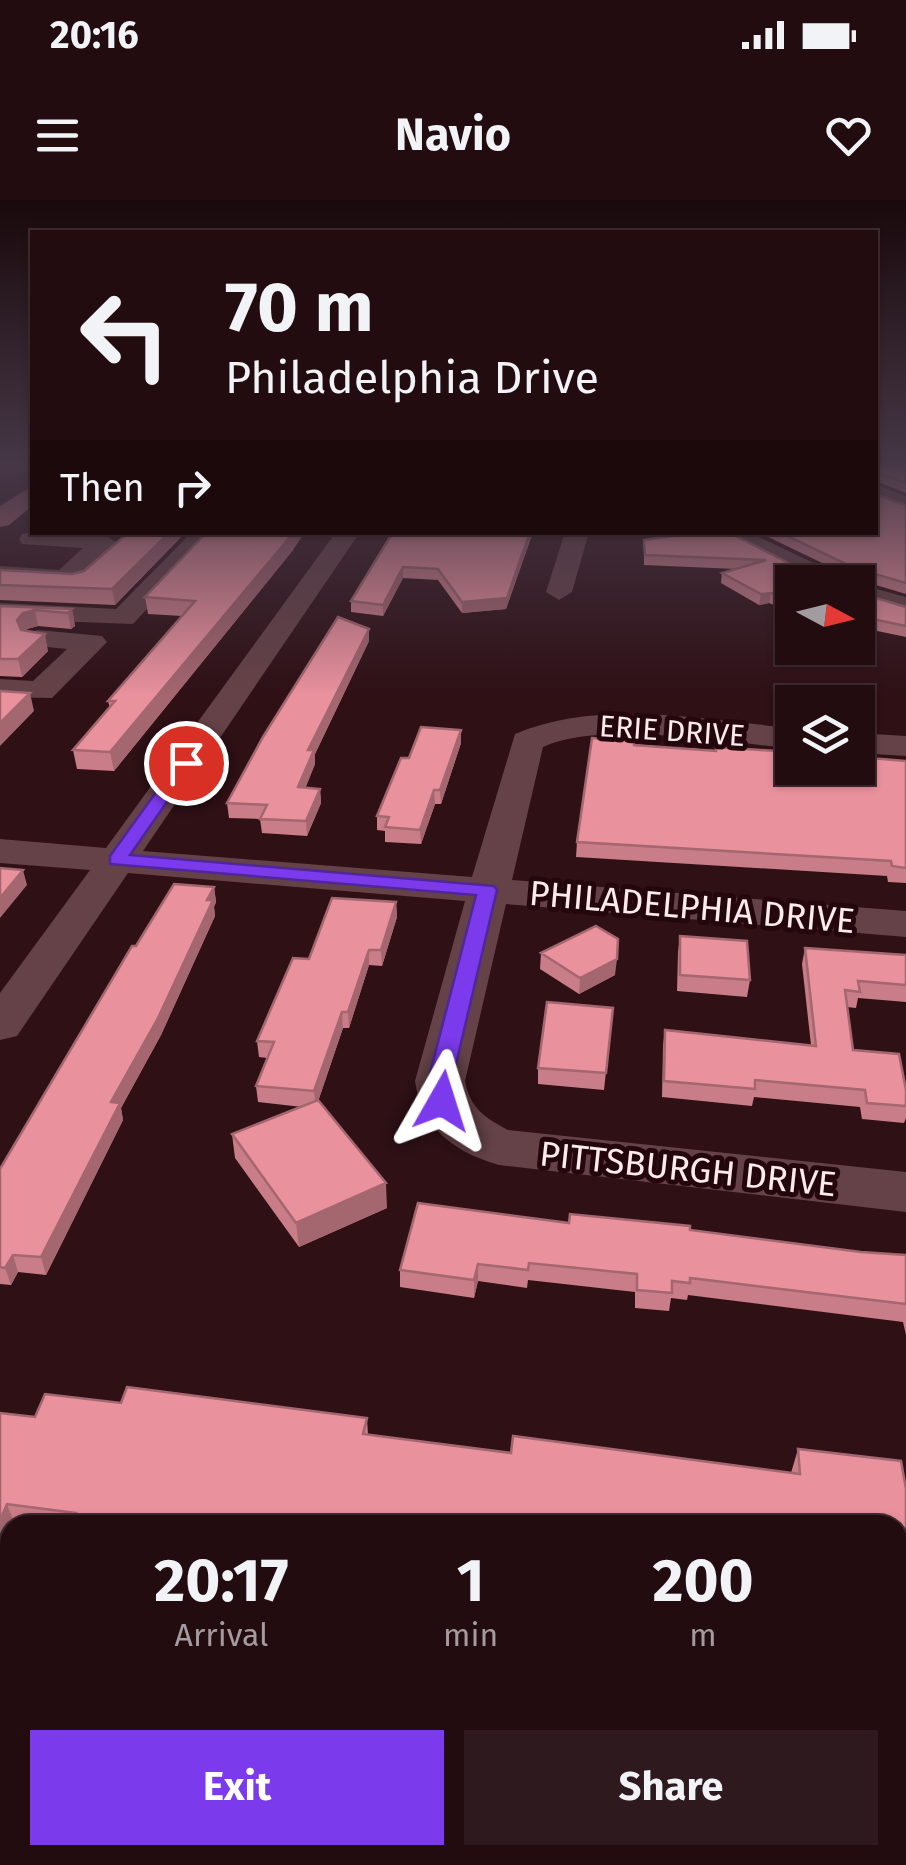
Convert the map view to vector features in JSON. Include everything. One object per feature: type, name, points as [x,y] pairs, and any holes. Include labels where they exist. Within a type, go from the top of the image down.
[{"type":"street","points":[[2,563],[28,541]]},
{"type":"street","points":[[2,563],[65,578],[104,542],[89,541]]},
{"type":"street","points":[[0,611],[123,618],[198,541]]},
{"type":"street","points":[[0,1026],[342,541]]},
{"type":"street","points":[[559,592],[574,541]]},
{"type":"street","points":[[746,541],[797,565]]},
{"type":"street","points":[[875,597],[906,606]]},
{"type":"street","points":[[0,637],[92,642],[42,691],[0,688]]},
{"type":"street","name":"ERIE DRIVE","points":[[488,890],[522,749],[537,734],[588,725],[775,737]]},
{"type":"street","points":[[875,744],[906,746]]},
{"type":"street","name":"PHILADELPHIA DRIVE","points":[[0,851],[906,924]]},
{"type":"street","name":"PITTSBURGH DRIVE","points":[[488,890],[440,1081],[442,1101],[453,1119],[472,1135],[499,1147],[526,1152],[906,1192]]},
{"type":"building","points":[[119,541],[161,541],[112,589],[0,585],[0,570],[72,574],[84,571]]},
{"type":"building","points":[[199,541],[287,541],[110,752],[73,750],[115,701],[108,701],[195,601],[145,597]]},
{"type":"building","points":[[388,541],[527,541],[507,598],[462,602],[438,569],[403,567],[383,605],[351,601]]},
{"type":"building","points":[[644,541],[745,541],[792,565],[775,565],[775,595],[761,594],[722,573],[766,560],[645,555]]},
{"type":"building","points":[[797,541],[906,541],[906,583],[875,574],[875,565],[846,565]]},
{"type":"building","points":[[875,598],[906,607],[906,626],[875,620]]},
{"type":"building","points":[[0,606],[72,609],[68,613],[23,613],[17,620],[21,630],[45,634],[18,659],[0,659]]},
{"type":"building","points":[[338,617],[369,629],[308,750],[314,750],[298,787],[320,789],[306,821],[260,819],[267,805],[227,803],[263,737]]},
{"type":"building","points":[[0,691],[30,693],[0,723]]},
{"type":"building","points":[[421,727],[461,730],[440,790],[434,790],[420,830],[385,827],[389,817],[377,816],[401,758],[409,758]]},
{"type":"building","points":[[592,738],[716,751],[716,747],[775,751],[775,785],[875,785],[875,758],[906,761],[906,868],[892,866],[891,861],[577,842]]},
{"type":"building","points":[[0,868],[23,870],[0,898]]},
{"type":"building","points":[[174,884],[214,887],[207,900],[213,900],[158,1018],[111,1102],[120,1103],[41,1257],[13,1255],[5,1268],[0,1267],[0,1169],[132,946],[136,946]]},
{"type":"building","points":[[332,898],[396,902],[381,950],[369,950],[314,1091],[256,1086],[274,1042],[257,1041],[293,958],[309,959]]},
{"type":"building","points":[[596,926],[618,939],[617,959],[580,978],[541,953]]},
{"type":"building","points":[[680,936],[747,941],[750,980],[680,975]]},
{"type":"building","points":[[805,948],[906,955],[906,985],[858,981],[860,992],[845,990],[853,1050],[899,1054],[906,1106],[867,1103],[865,1090],[755,1080],[755,1089],[664,1081],[665,1030],[816,1046]]},
{"type":"building","points":[[547,1002],[613,1008],[606,1073],[538,1068]]},
{"type":"building","points":[[318,1100],[386,1183],[296,1223],[232,1134]]},
{"type":"building","points":[[418,1203],[569,1223],[570,1214],[690,1226],[690,1230],[906,1255],[906,1304],[690,1278],[690,1283],[672,1281],[672,1293],[637,1290],[637,1274],[529,1263],[528,1270],[478,1264],[474,1280],[400,1270]]},
{"type":"building","points":[[127,1387],[367,1418],[363,1434],[511,1453],[513,1436],[800,1474],[798,1449],[901,1461],[906,1515],[75,1515],[7,1504],[0,1515],[0,1413],[35,1417],[45,1394],[121,1403]]},
{"type":"route","points":[[186,763],[117,860],[488,890],[440,1081],[442,1101]]}]
